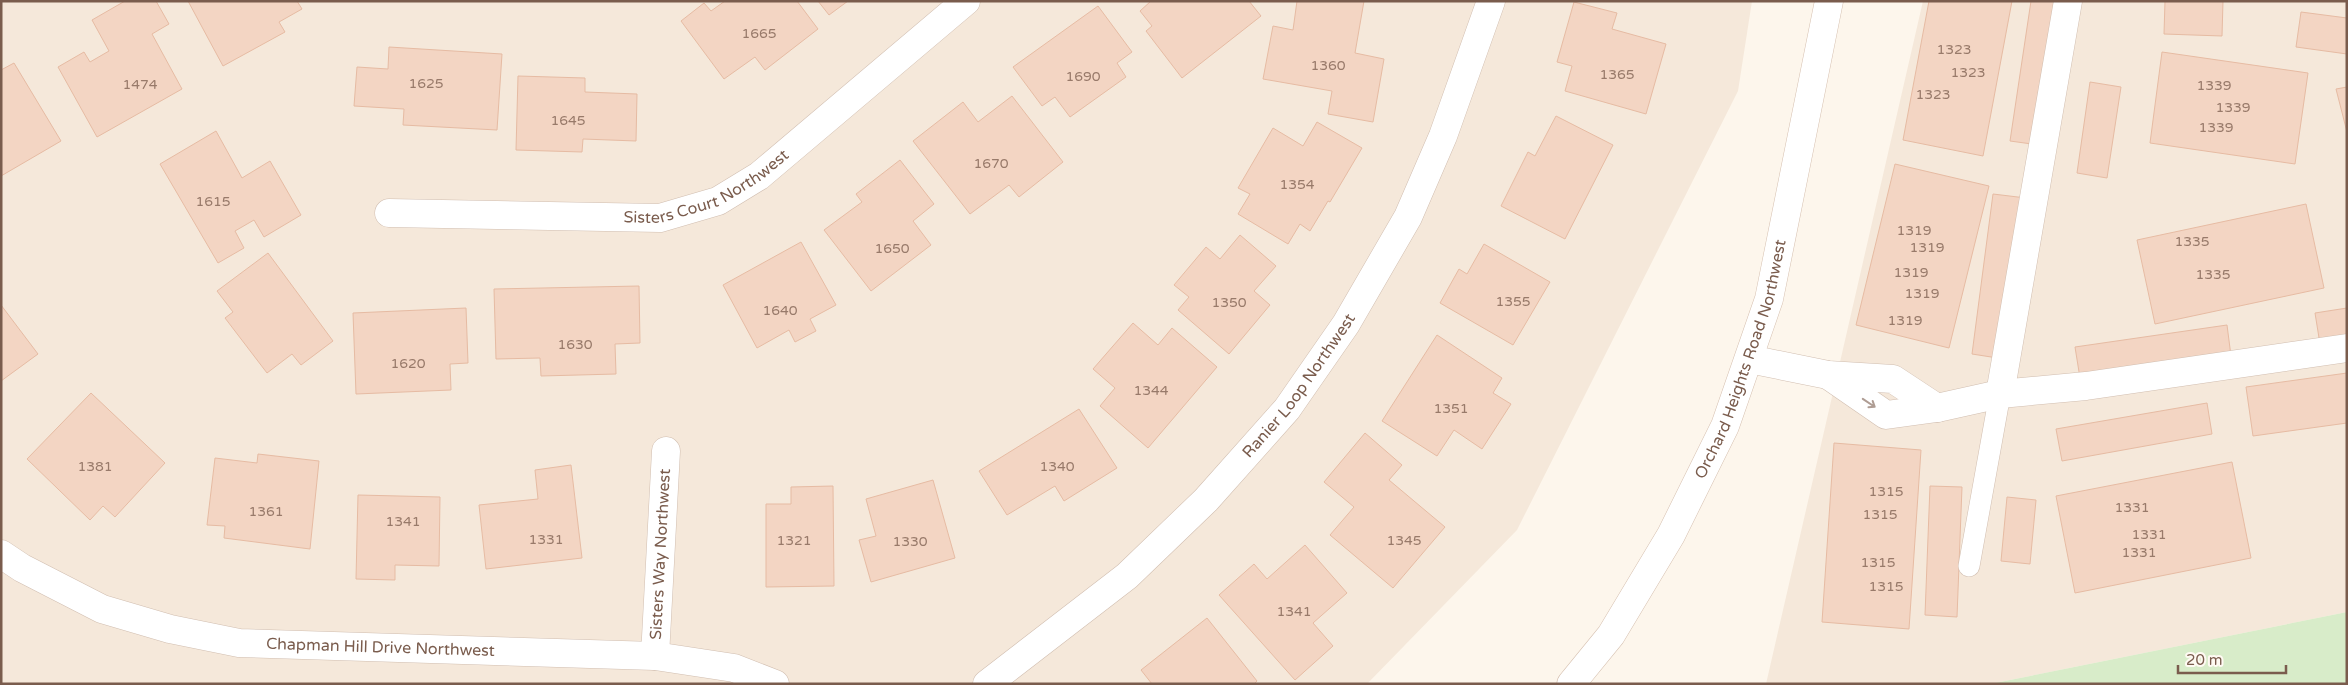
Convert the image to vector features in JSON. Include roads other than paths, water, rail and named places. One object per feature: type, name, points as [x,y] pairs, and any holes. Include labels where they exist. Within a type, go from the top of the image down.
[{"type":"street","name":"Sisters Court Northwest","points":[[388,214],[660,218],[718,201],[759,176],[966,1]]},
{"type":"street","name":"Ranier Loop Northwest","points":[[987,684],[1127,576],[1206,500],[1288,409],[1346,324],[1408,217],[1443,136],[1491,1]]},
{"type":"street","name":"Orchard Heights Road Northwest","points":[[1571,684],[1611,635],[1671,535],[1725,426],[1769,299],[1829,1]]},
{"type":"street","points":[[2000,394],[2068,1]]},
{"type":"street","points":[[1749,359],[1828,376],[1893,380],[1937,408],[2000,394],[2086,386],[2347,348]]},
{"type":"street","name":"Sisters Way Northwest","points":[[655,656],[666,451]]},
{"type":"street","name":"Chapman Hill Drive Northwest","points":[[1,554],[22,568],[102,609],[170,629],[239,644],[655,656],[734,668],[775,684]]},
{"type":"lane","points":[[1969,566],[2000,394]]}]
